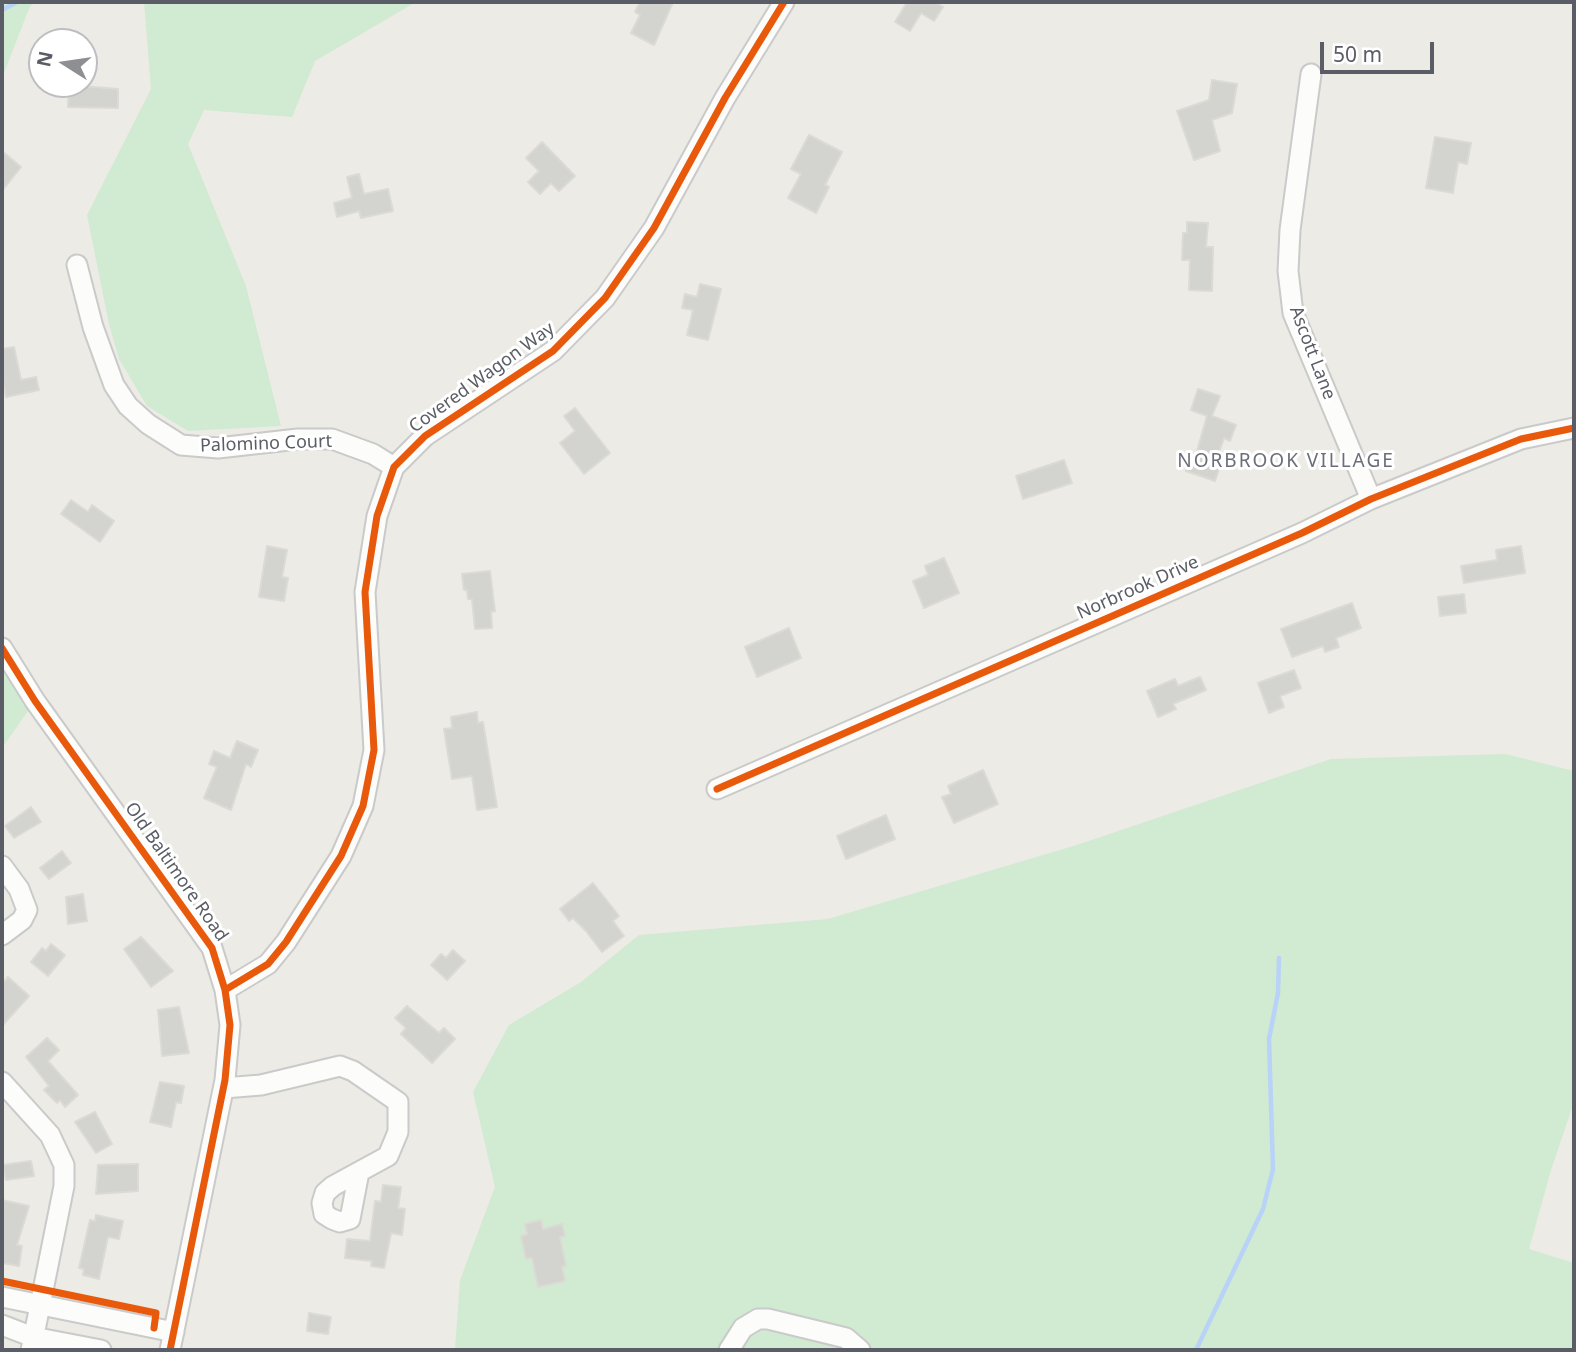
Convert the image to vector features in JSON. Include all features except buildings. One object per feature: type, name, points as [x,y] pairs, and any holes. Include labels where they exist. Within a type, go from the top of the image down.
[{"type":"street","name":"Covered Wagon Way","points":[[225,990],[268,964],[286,942],[341,856],[363,806],[374,750],[365,592],[377,516],[394,467],[425,436],[553,351],[605,298],[654,228],[725,98],[784,2]]},
{"type":"street","name":"Ascott Lane","points":[[1311,74],[1290,230],[1288,271],[1293,313],[1371,499]]},
{"type":"street","name":"Palomino Court","points":[[77,265],[93,327],[114,385],[128,406],[148,424],[181,445],[218,448],[298,439],[332,439],[373,454],[394,467]]},
{"type":"street","name":"Norbrook Drive","points":[[717,789],[1302,533],[1371,499],[1521,439],[1574,428]]},
{"type":"street","name":"Old Baltimore Road","points":[[2,648],[35,701],[212,948],[225,990],[230,1025],[224,1088],[172,1341]]},
{"type":"street","points":[[2,866],[19,889],[27,910],[22,920],[2,935]]},
{"type":"street","points":[[224,1088],[261,1085],[340,1066],[353,1071],[395,1100],[400,1114],[394,1146],[388,1156],[359,1172]]},
{"type":"street","points":[[2,1082],[50,1135],[64,1165],[64,1186],[32,1344]]},
{"type":"street","points":[[2,1297],[172,1341]]},
{"type":"street","points":[[729,1350],[743,1328],[758,1319],[768,1319],[846,1338],[860,1350]]},
{"type":"street","points":[[2,1325],[32,1344],[101,1350]]},
{"type":"green space","points":[[2,2],[36,2],[30,6],[2,78]]},
{"type":"green space","points":[[144,2],[416,2],[315,61],[292,117],[204,110],[188,144],[246,286],[281,426],[188,431],[147,406],[119,359],[109,324],[87,215],[151,89]]},
{"type":"green space","points":[[2,648],[35,701],[2,748]]},
{"type":"green space","points":[[1505,754],[1574,771],[1574,1102],[1529,1249],[1574,1263],[1574,1350],[455,1350],[460,1280],[495,1187],[473,1092],[509,1025],[581,982],[639,935],[828,919],[1080,844],[1331,759]]},
{"type":"waterway","points":[[2,10],[17,2]]},
{"type":"waterway","points":[[1196,1350],[1263,1209],[1273,1169],[1269,1039],[1278,993],[1279,958]]},
{"type":"cycle path","points":[[225,990],[268,964],[286,942],[341,856],[363,806],[374,750],[365,592],[377,516],[394,467],[425,436],[553,351],[605,298],[654,228],[725,98],[784,2]]},
{"type":"cycle path","points":[[717,789],[1302,533],[1371,499],[1521,439],[1574,428]]},
{"type":"cycle path","points":[[2,648],[35,701],[212,948],[225,990],[230,1025],[225,1080],[170,1350]]},
{"type":"cycle path","points":[[2,1281],[156,1313],[154,1328]]},
{"type":"district","name":"NORBROOK VILLAGE","points":[[1286,462]]}]
